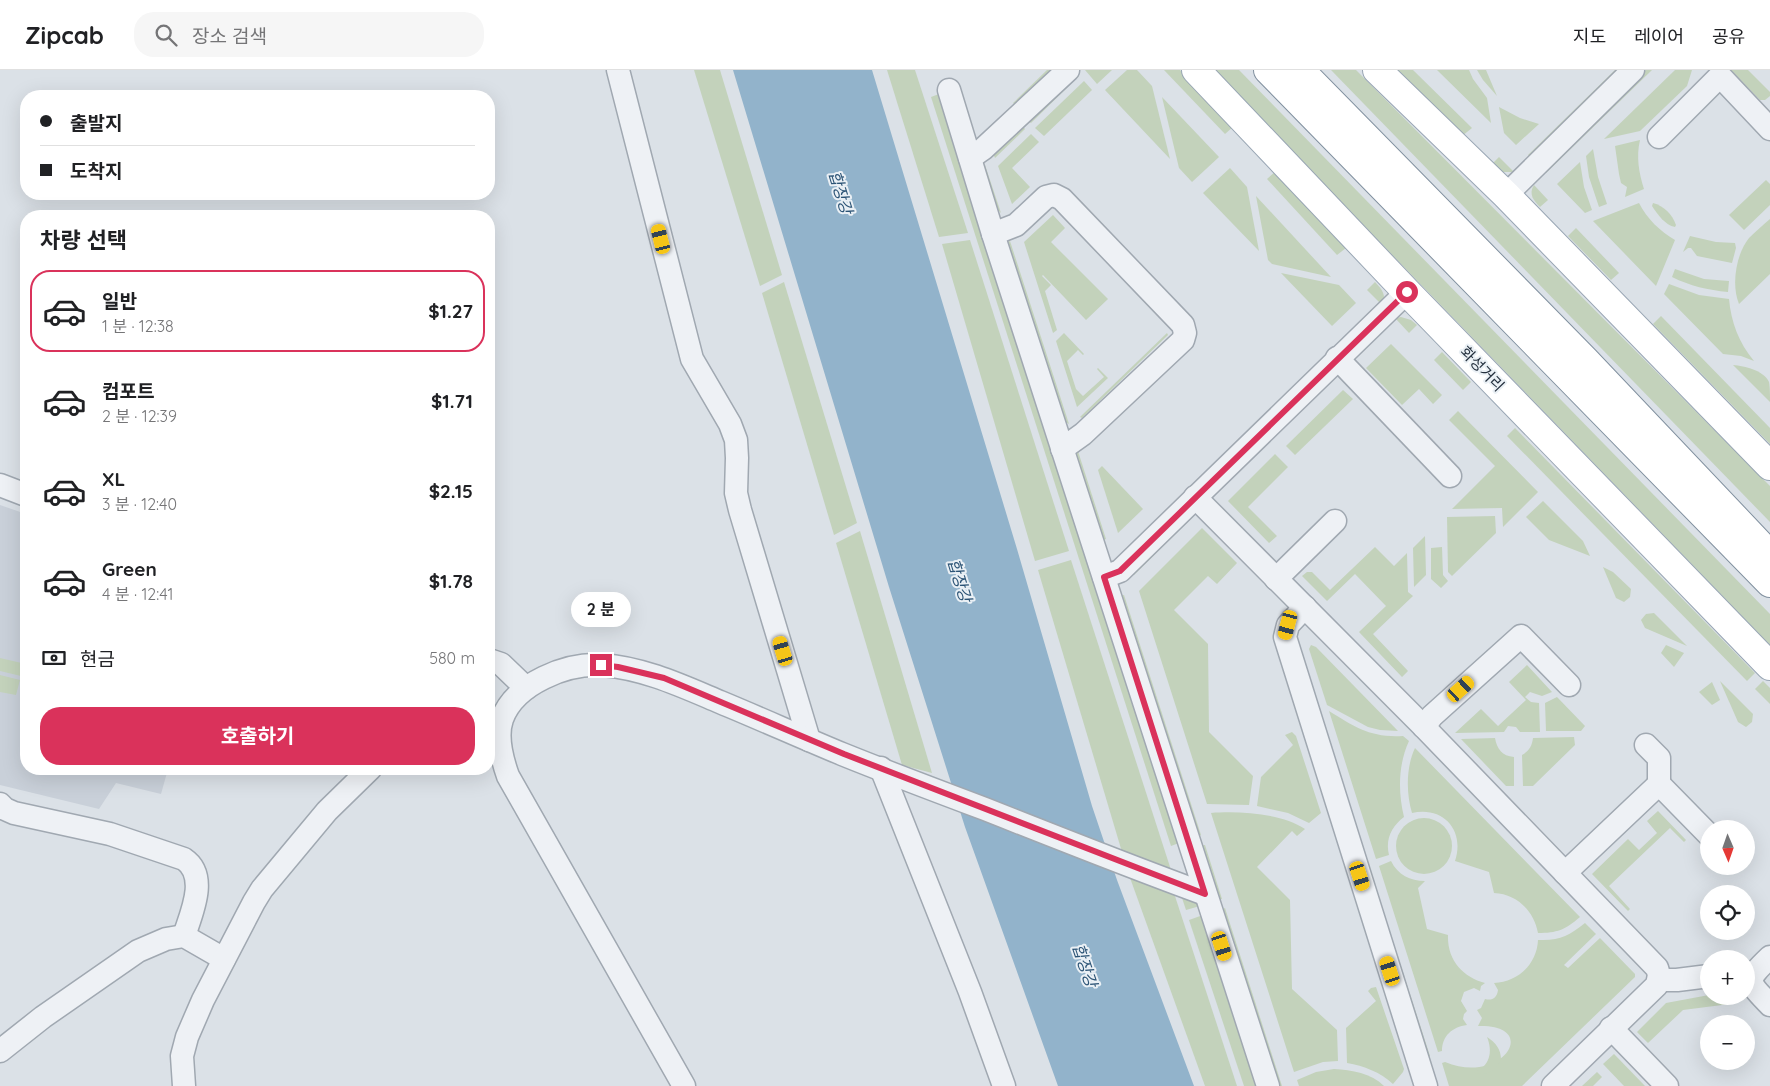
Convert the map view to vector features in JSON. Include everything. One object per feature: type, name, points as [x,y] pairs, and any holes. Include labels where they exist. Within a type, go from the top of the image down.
[{"type":"main road","name":"화성거리","points":[[1196,70],[1407,292],[1770,666]]},
{"type":"main road","points":[[1268,70],[1770,583]]},
{"type":"main road","points":[[1300,70],[1585,360],[1770,556]]},
{"type":"main road","points":[[1377,70],[1506,195],[1770,466]]},
{"type":"street","points":[[618,70],[692,359],[730,424],[736,440],[736,493],[740,510],[809,740]]},
{"type":"street","points":[[970,158],[983,149],[1068,70]]},
{"type":"street","points":[[1506,195],[1633,70]]},
{"type":"street","points":[[1658,137],[1720,76],[1768,121]]},
{"type":"street","points":[[949,90],[993,234],[1268,1086]]},
{"type":"street","points":[[993,234],[1016,225],[1046,197],[1054,196],[1062,199],[1183,325],[1186,334],[1183,340],[1084,434],[1062,449]]},
{"type":"street","points":[[1104,577],[1120,571],[1407,292]]},
{"type":"street","points":[[1337,358],[1450,476]]},
{"type":"street","points":[[0,485],[20,493]]},
{"type":"street","points":[[1195,497],[1424,727],[1657,968],[1659,980],[1657,985],[1553,1086]]},
{"type":"street","points":[[1276,579],[1335,522]]},
{"type":"street","points":[[1305,607],[1288,625],[1285,637],[1426,1086]]},
{"type":"street","points":[[1424,727],[1432,716],[1521,636],[1569,685]]},
{"type":"street","points":[[495,662],[501,664],[526,688]]},
{"type":"street","points":[[684,1086],[508,776],[502,758],[495,718],[526,688],[549,675],[584,665],[618,667],[664,678],[809,740],[1205,894]]},
{"type":"street","points":[[1646,745],[1659,758],[1659,784],[1700,826]]},
{"type":"street","points":[[881,768],[970,992],[1004,1086]]},
{"type":"street","points":[[184,1086],[182,1056],[186,1037],[254,902],[262,889],[327,811],[364,775]]},
{"type":"street","points":[[1565,873],[1659,784]]},
{"type":"street","points":[[0,804],[5,809],[14,813],[110,834],[189,862],[195,872],[197,885],[196,896],[184,936]]},
{"type":"street","points":[[0,1051],[43,1017],[138,952],[166,939],[184,936],[224,959]]},
{"type":"street","points":[[1755,970],[1770,957]]},
{"type":"street","points":[[1659,980],[1700,977]]},
{"type":"street","points":[[1755,989],[1770,1005]]},
{"type":"street","points":[[1612,1028],[1667,1086]]},
{"type":"shaded area","points":[[0,505],[20,512],[20,775],[166,775],[161,794],[116,783],[99,809],[0,785]]},
{"type":"green space","points":[[694,70],[720,70],[782,275],[760,286]]},
{"type":"green space","points":[[887,70],[915,70],[968,233],[939,237]]},
{"type":"green space","points":[[1047,70],[1053,70],[1017,107],[1013,103]]},
{"type":"green space","points":[[1085,70],[1112,70],[1097,84]]},
{"type":"green space","points":[[1127,70],[1137,70],[1152,86],[1170,159],[1105,90]]},
{"type":"green space","points":[[1164,70],[1180,70],[1234,126],[1225,134]]},
{"type":"green space","points":[[1213,70],[1239,70],[1770,614],[1770,645]]},
{"type":"green space","points":[[1331,70],[1356,70],[1770,486],[1770,522]]},
{"type":"green space","points":[[1394,70],[1413,70],[1472,128],[1462,136]]},
{"type":"green space","points":[[1437,70],[1469,70],[1473,79],[1487,98],[1491,123]]},
{"type":"green space","points":[[1477,70],[1486,70],[1497,96],[1483,80]]},
{"type":"green space","points":[[1615,70],[1621,70],[1531,158],[1528,155]]},
{"type":"green space","points":[[1646,70],[1652,70],[1546,173],[1543,170]]},
{"type":"green space","points":[[1675,70],[1692,70],[1687,86],[1640,131],[1604,139]]},
{"type":"green space","points":[[1731,70],[1748,70],[1770,92],[1770,96],[1765,100],[1760,100]]},
{"type":"green space","points":[[1076,73],[1079,76],[1031,123],[1027,120]]},
{"type":"green space","points":[[1084,81],[1092,90],[1044,136],[1035,128]]},
{"type":"green space","points":[[939,94],[1179,843],[1171,846],[931,97]]},
{"type":"green space","points":[[1162,97],[1219,157],[1192,182],[1179,168]]},
{"type":"green space","points":[[1499,107],[1520,118],[1539,124],[1516,145],[1504,133]]},
{"type":"green space","points":[[1022,125],[1025,129],[995,158],[993,153]]},
{"type":"green space","points":[[1031,134],[1039,142],[1012,168],[1030,187],[1012,204],[998,166]]},
{"type":"green space","points":[[1640,140],[1638,153],[1644,189],[1625,197],[1627,187],[1621,183],[1615,146]]},
{"type":"green space","points":[[1593,149],[1598,177],[1607,204],[1599,207],[1589,177],[1586,156]]},
{"type":"green space","points":[[1499,157],[1514,172],[1501,172],[1491,165]]},
{"type":"green space","points":[[1580,162],[1584,187],[1592,210],[1585,213],[1557,184]]},
{"type":"green space","points":[[985,165],[1001,213],[995,207],[984,169]]},
{"type":"green space","points":[[1230,168],[1247,187],[1259,251],[1203,193]]},
{"type":"green space","points":[[1276,171],[1346,248],[1337,255],[1267,179]]},
{"type":"green space","points":[[1766,180],[1770,184],[1770,205],[1744,230],[1729,215]]},
{"type":"green space","points":[[1534,185],[1548,200],[1540,207],[1532,194]]},
{"type":"green space","points":[[1256,196],[1331,277],[1272,264],[1268,260]]},
{"type":"green space","points":[[1639,203],[1654,224],[1675,240],[1656,286],[1593,221]]},
{"type":"green space","points":[[1653,203],[1661,206],[1670,214],[1676,225],[1675,227],[1662,219],[1652,206]]},
{"type":"green space","points":[[1053,215],[1065,228],[1051,242],[1108,299],[1086,320],[1043,275],[1051,285],[1045,291],[1057,330],[1053,333],[1024,242]]},
{"type":"green space","points":[[1770,219],[1770,274],[1739,304],[1735,279],[1741,252],[1749,238]]},
{"type":"green space","points":[[1576,228],[1619,273],[1611,280],[1568,236]]},
{"type":"green space","points":[[1690,236],[1716,242],[1735,243],[1736,248],[1732,263],[1697,256],[1691,248],[1683,252]]},
{"type":"green space","points":[[970,240],[1069,551],[1035,561],[942,244]]},
{"type":"green space","points":[[1010,241],[1069,424],[1064,421],[1007,243]]},
{"type":"green space","points":[[1675,269],[1704,279],[1729,281],[1728,292],[1699,287],[1672,277]]},
{"type":"green space","points":[[1281,273],[1339,285],[1356,303],[1332,326]]},
{"type":"green space","points":[[784,282],[857,523],[834,535],[762,293]]},
{"type":"green space","points":[[1375,282],[1383,293],[1382,305],[1367,290]]},
{"type":"green space","points":[[1669,284],[1699,295],[1729,299],[1737,332],[1744,347],[1754,361],[1741,356],[1723,354],[1664,294]]},
{"type":"green space","points":[[1661,316],[1770,428],[1770,444],[1653,324]]},
{"type":"green space","points":[[1401,317],[1411,320],[1417,325],[1409,333],[1395,318]]},
{"type":"green space","points":[[1064,333],[1084,354],[1078,350],[1067,361],[1076,389],[1083,396],[1104,377],[1098,368],[1108,378],[1077,407],[1056,341]]},
{"type":"green space","points":[[1167,333],[1168,335],[1082,418],[1080,417]]},
{"type":"green space","points":[[1391,344],[1442,395],[1433,404],[1419,389],[1402,405],[1366,368]]},
{"type":"green space","points":[[1442,352],[1471,382],[1463,390],[1434,360]]},
{"type":"green space","points":[[1733,365],[1753,369],[1763,374],[1769,382],[1770,402]]},
{"type":"green space","points":[[1343,390],[1353,399],[1295,455],[1286,446]]},
{"type":"green space","points":[[1458,411],[1538,492],[1503,527],[1502,508],[1452,509],[1495,466],[1449,420]]},
{"type":"green space","points":[[1515,428],[1755,673],[1747,681],[1507,436]]},
{"type":"green space","points":[[1077,448],[1106,539],[1101,541],[1075,454]]},
{"type":"green space","points":[[1275,454],[1288,467],[1248,507],[1277,536],[1269,543],[1228,501]]},
{"type":"green space","points":[[1102,466],[1143,509],[1118,533],[1098,470]]},
{"type":"green space","points":[[1543,501],[1583,541],[1590,556],[1549,540],[1526,517]]},
{"type":"green space","points":[[1200,510],[1134,575],[1132,572],[1194,511]]},
{"type":"green space","points":[[1495,516],[1496,533],[1452,576],[1448,572],[1447,517]]},
{"type":"green space","points":[[1202,528],[1237,563],[1217,584],[1208,576],[1174,610],[1208,644],[1209,732],[1253,776],[1249,805],[1207,804],[1139,591]]},
{"type":"green space","points":[[860,531],[932,773],[902,765],[836,543]]},
{"type":"green space","points":[[1425,536],[1426,575],[1414,587],[1413,548]]},
{"type":"green space","points":[[1375,547],[1394,566],[1407,553],[1408,592],[1413,596],[1373,634],[1408,671],[1402,677],[1359,632],[1386,606],[1355,574],[1327,601],[1302,576],[1307,572],[1312,572],[1330,590]]},
{"type":"green space","points":[[1442,547],[1443,575],[1448,581],[1441,588],[1431,579],[1431,548]]},
{"type":"green space","points":[[1071,560],[1171,870],[1122,852],[1038,570]]},
{"type":"green space","points":[[1603,567],[1613,572],[1631,589],[1630,597],[1624,602],[1616,598]]},
{"type":"green space","points":[[1124,595],[1201,835],[1197,837],[1120,596]]},
{"type":"green space","points":[[1654,613],[1687,646],[1645,628],[1641,620],[1646,614]]},
{"type":"green space","points":[[1311,645],[1316,647],[1398,731],[1368,727],[1327,705],[1309,649]]},
{"type":"green space","points":[[1666,645],[1684,653],[1674,667],[1661,653]]},
{"type":"green space","points":[[0,658],[20,663],[20,676],[0,671]]},
{"type":"green space","points":[[1527,665],[1552,692],[1542,696],[1530,692],[1525,697],[1531,702],[1539,703],[1540,732],[1520,732],[1516,727],[1508,726],[1504,732],[1455,733],[1481,709],[1498,726],[1526,700],[1509,682]]},
{"type":"green space","points":[[0,675],[20,680],[16,695],[0,692]]},
{"type":"green space","points":[[1720,681],[1753,714],[1752,722],[1746,727],[1738,722]]},
{"type":"green space","points":[[1763,681],[1770,688],[1770,704],[1755,689]]},
{"type":"green space","points":[[1712,682],[1720,700],[1712,705],[1699,692]]},
{"type":"green space","points":[[1557,697],[1585,726],[1581,731],[1546,731],[1545,703]]},
{"type":"green space","points":[[1329,711],[1347,722],[1372,733],[1403,736],[1409,741],[1405,750],[1400,779],[1404,817],[1390,833],[1389,855],[1376,859]]},
{"type":"green space","points":[[1320,716],[1430,1056],[1428,1057]]},
{"type":"green space","points":[[1292,732],[1296,736],[1321,813],[1309,823],[1288,813],[1257,806],[1261,777],[1293,745],[1285,735]]},
{"type":"green space","points":[[1574,737],[1575,745],[1533,786],[1523,786],[1522,755],[1530,748],[1533,738]]},
{"type":"green space","points":[[1495,738],[1501,751],[1506,755],[1514,757],[1514,786],[1506,786],[1461,739]]},
{"type":"green space","points":[[1424,740],[1588,909],[1586,911],[1422,742]]},
{"type":"green space","points":[[1415,748],[1580,917],[1560,930],[1538,933],[1533,918],[1523,905],[1510,897],[1494,893],[1489,872],[1455,861],[1457,840],[1449,823],[1434,813],[1412,813],[1408,780],[1410,763]]},
{"type":"green space","points":[[1658,811],[1686,840],[1684,842],[1670,828],[1609,886],[1630,909],[1628,911],[1592,874],[1628,839],[1639,850],[1657,833],[1647,821]]},
{"type":"green space","points":[[1234,812],[1272,816],[1284,819],[1305,829],[1297,836],[1292,831],[1257,867],[1290,900],[1292,989],[1337,1030],[1338,1061],[1323,1062],[1294,1072],[1211,813]]},
{"type":"green space","points":[[1419,818],[1429,818],[1444,826],[1450,835],[1452,846],[1450,857],[1444,866],[1429,874],[1419,874],[1408,869],[1401,862],[1396,851],[1396,841],[1401,830],[1408,823]]},
{"type":"green space","points":[[1205,845],[1222,899],[1218,900],[1200,846]]},
{"type":"green space","points":[[1391,861],[1397,870],[1405,876],[1414,880],[1425,881],[1418,888],[1427,929],[1448,935],[1448,944],[1453,960],[1463,972],[1485,983],[1481,986],[1480,991],[1474,988],[1464,992],[1461,1001],[1467,1011],[1463,1019],[1467,1025],[1452,1030],[1449,1033],[1442,1046],[1442,1051],[1438,1052],[1379,866]]},
{"type":"green space","points":[[1129,875],[1173,890],[1237,1086],[1205,1086]]},
{"type":"green space","points":[[1179,889],[1200,906],[1186,910]]},
{"type":"green space","points":[[1225,908],[1282,1086],[1278,1086],[1221,910]]},
{"type":"green space","points":[[1203,915],[1259,1086],[1244,1086],[1189,920]]},
{"type":"green space","points":[[1585,923],[1596,934],[1564,965],[1568,968],[1600,938],[1635,974],[1635,977],[1522,1086],[1449,1086],[1442,1063],[1465,1067],[1483,1066],[1497,1061],[1507,1052],[1511,1043],[1508,1034],[1497,1028],[1478,1026],[1482,1018],[1477,1010],[1481,1008],[1485,999],[1490,1000],[1497,995],[1498,990],[1494,983],[1511,979],[1525,970],[1534,957],[1538,940],[1552,940],[1563,937]]},
{"type":"green space","points":[[1376,987],[1404,1069],[1393,1084],[1372,1070],[1347,1063],[1346,1028],[1376,1001],[1368,991]]},
{"type":"green space","points":[[1700,997],[1700,1005],[1722,1005],[1683,1010],[1648,1043],[1637,1032],[1666,1003]]},
{"type":"green space","points":[[1487,1037],[1497,1047],[1501,1060],[1490,1072],[1483,1074],[1474,1073],[1484,1067],[1489,1058],[1490,1048]]},
{"type":"green space","points":[[1614,1054],[1645,1086],[1624,1086],[1603,1064]]},
{"type":"green space","points":[[1334,1069],[1361,1073],[1373,1078],[1384,1086],[1299,1086],[1297,1080],[1316,1072]]},
{"type":"green space","points":[[1597,1072],[1602,1077],[1593,1086],[1582,1086]]},
{"type":"water","name":"합장강","points":[[733,70],[872,70],[1017,549],[1092,806],[1117,880],[1194,1086],[1058,1086],[965,827],[889,587]]},
{"type":"route","points":[[601,665],[664,678],[844,754],[1205,894],[1104,577],[1120,571],[1407,292]]}]
